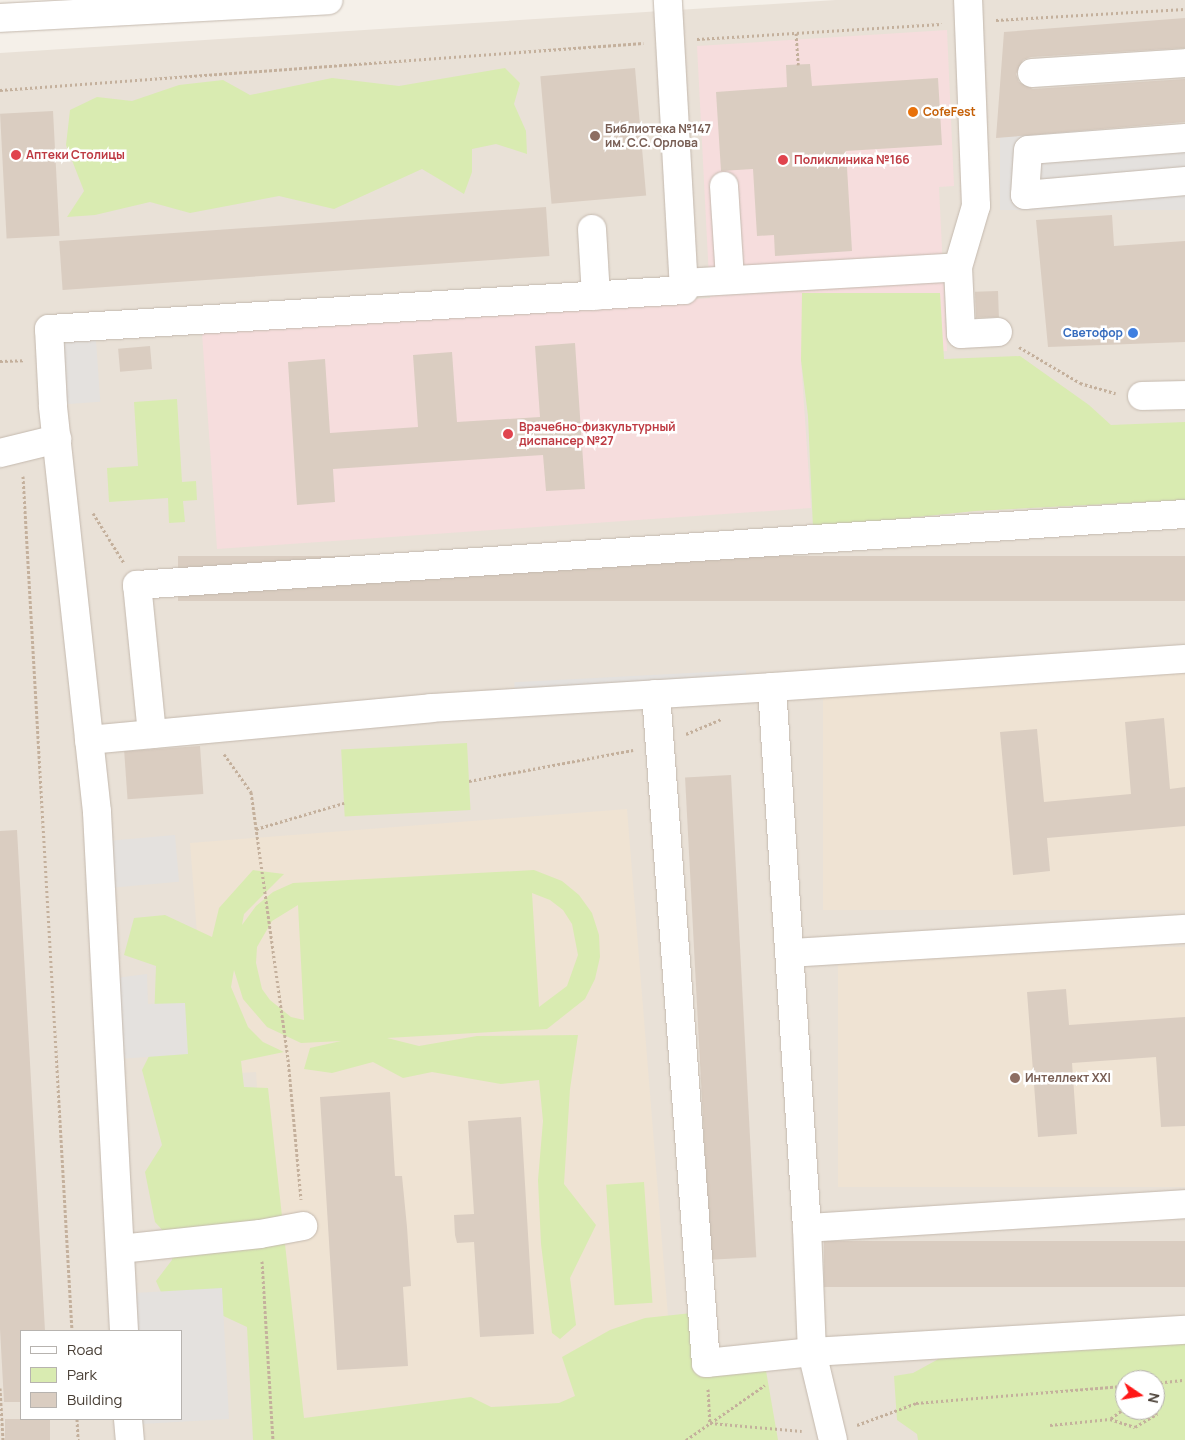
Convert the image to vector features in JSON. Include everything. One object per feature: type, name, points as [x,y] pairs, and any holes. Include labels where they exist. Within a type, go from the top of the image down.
[{"type":"street","points":[[0,18],[329,0]]},
{"type":"street","points":[[128,1323],[120,1248],[113,1018],[97,812],[56,439],[49,329],[684,290],[668,0]]},
{"type":"street","points":[[968,11],[976,206],[958,267],[961,334],[998,332]]},
{"type":"street","points":[[1032,73],[1185,63]]},
{"type":"street","points":[[1185,138],[1028,150],[1025,194],[1185,181]]},
{"type":"street","points":[[724,186],[730,280]]},
{"type":"street","points":[[592,228],[596,296]]},
{"type":"street","points":[[684,283],[958,267]]},
{"type":"street","points":[[1142,396],[1185,395]]},
{"type":"street","points":[[0,453],[56,439]]},
{"type":"street","points":[[152,734],[138,585],[1185,514]]},
{"type":"street","points":[[89,740],[431,708],[1185,659]]},
{"type":"street","points":[[772,687],[807,1228],[812,1352],[832,1437]]},
{"type":"street","points":[[656,694],[706,1363],[812,1352],[1185,1330]]},
{"type":"street","points":[[790,953],[1185,929]]},
{"type":"street","points":[[807,1228],[1185,1204]]},
{"type":"street","points":[[120,1248],[260,1234],[303,1226]]},
{"type":"street","points":[[128,1420],[130,1440]]},
{"type":"path","points":[[0,90],[796,33],[968,11],[1185,9]]},
{"type":"path","points":[[796,33],[798,65]]},
{"type":"path","points":[[998,332],[1080,384],[1107,392],[1142,396]]},
{"type":"path","points":[[23,470],[72,1330]]},
{"type":"path","points":[[90,510],[138,585]]},
{"type":"path","points":[[469,782],[659,745],[730,716]]},
{"type":"path","points":[[207,729],[251,792],[288,1059],[303,1226]]},
{"type":"path","points":[[256,829],[344,803]]},
{"type":"path","points":[[260,1234],[274,1440]]},
{"type":"path","points":[[706,1363],[710,1423]]},
{"type":"path","points":[[686,1440],[773,1379]]},
{"type":"path","points":[[1165,1382],[1185,1380]]},
{"type":"path","points":[[710,1423],[832,1437],[916,1404],[1115,1387]]},
{"type":"path","points":[[0,1388],[3,1440]]},
{"type":"path","points":[[1110,1419],[1115,1415]]},
{"type":"path","points":[[1050,1425],[1110,1419],[1135,1427],[1147,1420]]},
{"type":"path","points":[[77,1420],[78,1440]]},
{"type":"shaded area","points":[[836,0],[1185,0],[1185,1440],[0,1440],[0,53]]},
{"type":"shaded area","name":"Врачебно-физкультурный диспансер №27","points":[[947,30],[954,186],[939,187],[947,351],[801,360],[811,508],[217,549],[202,333],[710,298],[697,46]]},
{"type":"shaded area","points":[[1000,130],[1185,130],[1185,210],[1000,210]]},
{"type":"shaded area","points":[[95,326],[100,402],[54,405],[49,329]]},
{"type":"shaded area","points":[[823,669],[1185,669],[1185,910],[823,910]]},
{"type":"shaded area","points":[[746,670],[747,689],[515,701],[514,682]]},
{"type":"shaded area","points":[[627,809],[678,1440],[280,1440],[256,1072],[208,1075],[190,843]]},
{"type":"shaded area","points":[[175,835],[179,882],[102,889],[98,842]]},
{"type":"shaded area","name":"Интеллект XXI","points":[[838,947],[1185,947],[1185,1187],[838,1187]]},
{"type":"shaded area","points":[[147,974],[148,1004],[185,1003],[188,1054],[119,1059],[115,978]]},
{"type":"shaded area","points":[[222,1288],[229,1419],[141,1424],[140,1420],[182,1420],[182,1330],[136,1330],[134,1293]]},
{"type":"green space","points":[[505,68],[520,83],[514,104],[526,131],[527,154],[496,144],[472,149],[472,172],[464,194],[422,169],[334,209],[279,196],[190,213],[150,202],[95,215],[67,217],[84,191],[66,145],[70,110],[97,97],[132,101],[179,85],[223,80],[250,95],[332,78],[399,86]]},
{"type":"green space","points":[[802,293],[940,293],[944,359],[1020,356],[1089,405],[1111,425],[1185,422],[1185,500],[975,511],[813,528],[808,416],[801,360]]},
{"type":"green space","points":[[177,399],[182,482],[196,481],[197,500],[183,501],[185,522],[169,523],[168,498],[109,502],[107,468],[138,466],[134,402]]},
{"type":"green space","points":[[467,743],[471,810],[345,817],[341,750]]},
{"type":"green space","points":[[253,870],[284,874],[244,914],[242,925],[256,906],[273,892],[293,883],[534,870],[562,881],[579,895],[592,913],[599,935],[600,957],[595,979],[585,999],[547,1029],[387,1038],[419,1046],[477,1036],[578,1035],[570,1089],[564,1184],[596,1225],[570,1278],[576,1325],[560,1339],[552,1333],[541,1244],[538,1180],[543,1121],[539,1080],[501,1084],[432,1072],[403,1078],[373,1062],[332,1073],[304,1069],[310,1048],[341,1041],[301,1043],[267,1027],[243,999],[234,970],[231,987],[248,1027],[263,1042],[284,1052],[241,1061],[244,1087],[268,1088],[304,1418],[471,1397],[491,1407],[559,1403],[575,1396],[562,1357],[610,1330],[645,1318],[692,1313],[700,1377],[765,1365],[778,1440],[253,1440],[247,1327],[202,1306],[170,1312],[156,1281],[172,1260],[175,1244],[155,1222],[145,1172],[162,1145],[142,1070],[153,1048],[156,966],[124,955],[134,918],[165,915],[212,937],[219,908]],"holes":[[[532,893],[550,900],[563,910],[572,924],[578,955],[567,986],[539,1007]],[[298,905],[304,1020],[291,1017],[270,1000],[262,989],[256,963],[257,947],[272,921]]]},
{"type":"green space","points":[[644,1182],[652,1303],[615,1305],[606,1185]]},
{"type":"green space","points":[[1185,1343],[1185,1440],[918,1440],[917,1434],[897,1420],[894,1376],[913,1373],[944,1356]]},
{"type":"building","points":[[1185,18],[1185,48],[1031,57],[1023,60],[1016,74],[1019,82],[1033,89],[1185,79],[1185,122],[996,138],[1004,32]]},
{"type":"building","name":"Поликлиника №166","points":[[810,64],[812,86],[938,78],[942,145],[846,151],[852,251],[775,256],[774,235],[757,236],[753,169],[721,171],[716,92],[787,87],[786,65]]},
{"type":"building","points":[[635,68],[646,196],[552,204],[540,76]]},
{"type":"building","points":[[53,111],[60,236],[7,239],[0,114]]},
{"type":"building","points":[[546,207],[549,256],[63,290],[59,241]]},
{"type":"building","points":[[1112,215],[1114,246],[1185,241],[1185,342],[1048,347],[1036,220]]},
{"type":"building","points":[[998,291],[999,317],[976,318],[975,292]]},
{"type":"building","points":[[575,343],[585,489],[546,491],[543,455],[333,469],[335,502],[297,505],[288,362],[325,359],[330,433],[418,427],[413,355],[452,352],[457,422],[540,417],[535,346]]},
{"type":"building","points":[[150,346],[152,369],[120,372],[118,349]]},
{"type":"building","points":[[178,556],[1185,556],[1185,601],[178,601]]},
{"type":"building","points":[[1164,718],[1170,789],[1185,787],[1185,826],[1047,838],[1050,871],[1013,875],[1000,732],[1037,729],[1044,802],[1131,794],[1125,722]]},
{"type":"building","points":[[200,746],[203,794],[128,799],[124,751]]},
{"type":"building","points":[[731,775],[756,1257],[710,1260],[685,777]]},
{"type":"building","points":[[17,830],[45,1330],[20,1330],[20,1402],[4,1402],[0,1329],[0,831]]},
{"type":"building","points":[[1066,989],[1069,1025],[1185,1017],[1185,1126],[1161,1127],[1156,1057],[1072,1063],[1077,1134],[1038,1137],[1027,992]]},
{"type":"building","points":[[390,1092],[395,1176],[402,1176],[411,1286],[403,1287],[408,1366],[337,1370],[320,1097]]},
{"type":"building","points":[[521,1117],[534,1334],[480,1337],[474,1242],[457,1243],[455,1235],[454,1215],[474,1214],[468,1121]]},
{"type":"building","points":[[824,1241],[1185,1241],[1185,1287],[824,1287]]},
{"type":"building","points":[[5,1419],[50,1420],[50,1440],[5,1440]]},
{"type":"place","name":"CofeFest","points":[[913,112]]},
{"type":"place","name":"Библиотека №147 им. С.С. Орлова","points":[[595,136]]},
{"type":"place","name":"Аптеки Столицы","points":[[16,155]]},
{"type":"place","name":"Поликлиника №166","points":[[783,160]]},
{"type":"place","name":"Светофор","points":[[1133,333]]},
{"type":"place","name":"Врачебно-физкультурный диспансер №27","points":[[508,434]]},
{"type":"place","name":"Интеллект XXI","points":[[1015,1078]]}]
